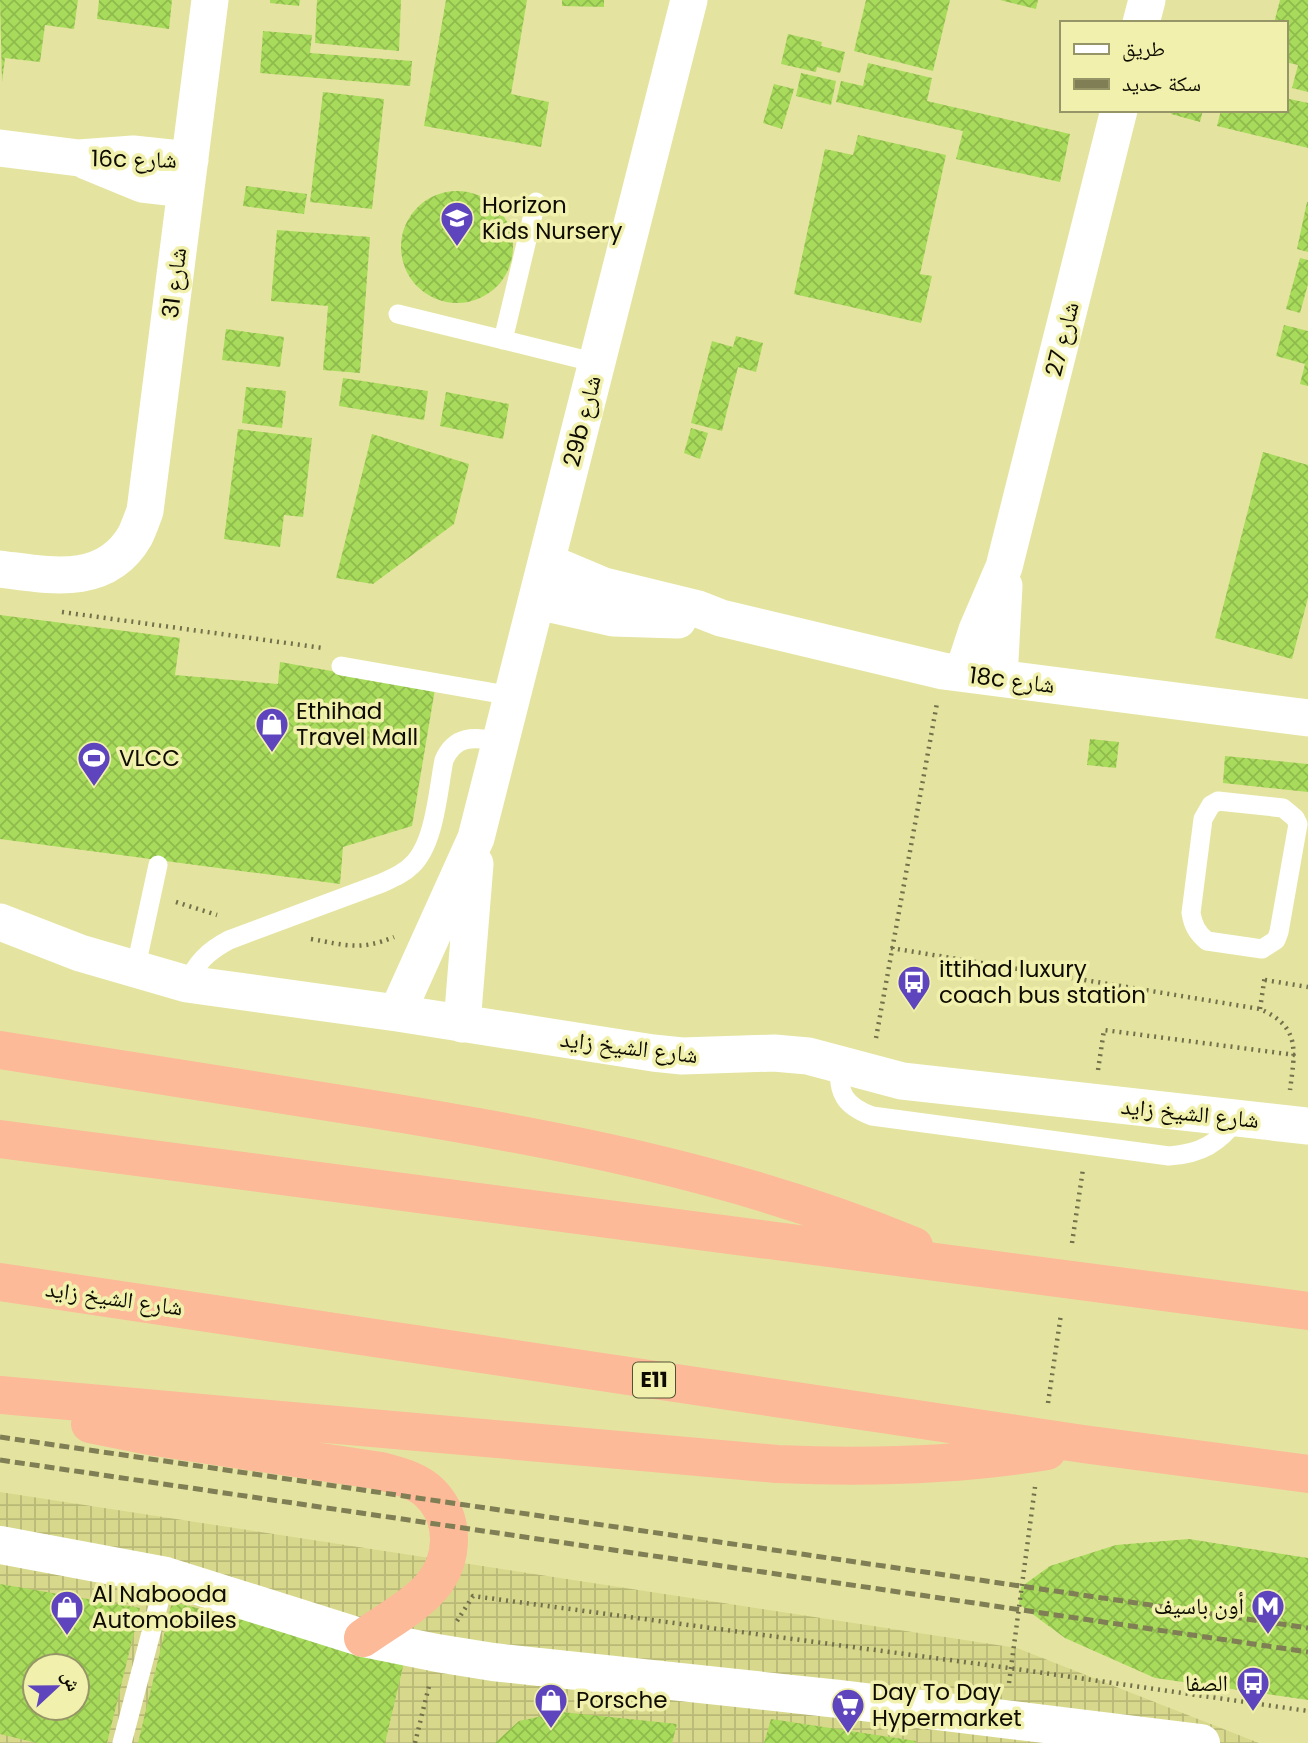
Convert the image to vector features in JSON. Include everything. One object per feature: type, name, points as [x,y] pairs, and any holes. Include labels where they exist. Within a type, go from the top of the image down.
[{"type":"highway","points":[[0,1050],[463,1124],[636,1158],[757,1190],[853,1221],[961,1266]]},
{"type":"highway","points":[[0,1139],[1308,1311]]},
{"type":"highway","name":"شارع الشيخ زايد","points":[[0,1282],[1083,1444],[1308,1474]]},
{"type":"highway","points":[[0,1395],[777,1464],[900,1466],[1023,1455],[1083,1444]]},
{"type":"highway","points":[[0,1401],[61,1418],[143,1435],[381,1471],[408,1479],[430,1493],[445,1514],[448,1527],[450,1539],[445,1565],[431,1587],[363,1638]]},
{"type":"street","name":"شارع 31","points":[[0,569],[61,576],[91,572],[116,558],[134,537],[145,511],[210,0]]},
{"type":"street","name":"29b شارع","points":[[397,1013],[475,841],[689,0]]},
{"type":"street","points":[[1142,21],[1147,0]]},
{"type":"street","name":"شارع 27","points":[[953,672],[977,630],[1004,567],[1118,112]]},
{"type":"street","name":"16c شارع","points":[[0,148],[79,158],[142,184],[188,175]]},
{"type":"street","name":"18c شارع","points":[[547,562],[604,586],[698,609],[721,618],[953,672],[1308,718]]},
{"type":"street","name":"شارع 27","points":[[999,678],[1004,567]]},
{"type":"street","name":"18c شارع","points":[[537,601],[613,618],[721,618]]},
{"type":"street","name":"29b شارع","points":[[462,1024],[475,841]]},
{"type":"street","name":"شارع الشيخ زايد","points":[[0,922],[80,953],[187,984],[663,1054],[711,1056],[774,1053],[808,1056],[902,1081],[1297,1125]]},
{"type":"street","points":[[0,1545],[166,1576],[363,1638],[437,1653],[493,1662],[1007,1718],[1201,1743]]},
{"type":"lane","points":[[503,340],[537,202]]},
{"type":"lane","points":[[398,314],[597,363]]},
{"type":"lane","points":[[338,658],[512,696]]},
{"type":"lane","points":[[187,984],[202,958],[222,944],[382,883],[413,865],[424,851],[448,750],[456,743],[468,739],[501,741]]},
{"type":"lane","points":[[1218,801],[1283,808],[1296,818],[1297,831],[1279,932],[1276,940],[1262,949],[1207,941],[1196,929],[1191,913],[1203,820],[1211,805],[1218,801]]},
{"type":"lane","points":[[135,971],[158,865]]},
{"type":"lane","points":[[122,1743],[166,1576]]},
{"type":"path","points":[[60,612],[338,658]]},
{"type":"path","points":[[855,1069],[891,948],[953,672]]},
{"type":"path","points":[[891,948],[1260,1009],[1276,1016],[1289,1030],[1295,1055],[1297,1125]]},
{"type":"path","points":[[1265,980],[1308,987]]},
{"type":"path","points":[[1104,1030],[1295,1055]]},
{"type":"path","points":[[1007,1718],[1009,1668],[1023,1570]]},
{"type":"path","points":[[837,1645],[1308,1711]]},
{"type":"shaded area","points":[[0,1492],[1017,1648],[1259,1743],[0,1743]]},
{"type":"building","points":[[0,0],[78,0],[74,29],[45,25],[40,62],[5,58],[2,82]]},
{"type":"building","points":[[99,0],[172,0],[169,29],[97,19]]},
{"type":"building","points":[[270,0],[300,0],[299,6],[270,3]]},
{"type":"building","points":[[317,0],[401,0],[399,51],[315,43]]},
{"type":"building","points":[[446,0],[527,0],[511,94],[549,102],[541,147],[424,126]]},
{"type":"building","points":[[562,0],[604,0],[604,7],[562,6]]},
{"type":"building","points":[[866,0],[950,0],[933,71],[854,51]]},
{"type":"building","points":[[1000,0],[1038,0],[1036,9]]},
{"type":"building","points":[[1280,0],[1308,0],[1308,92],[1292,88],[1298,65],[1287,62],[1287,21],[1275,21]]},
{"type":"building","points":[[263,31],[312,35],[310,53],[412,61],[410,86],[260,73]]},
{"type":"building","points":[[788,34],[822,42],[821,46],[845,52],[840,73],[817,67],[816,72],[781,64]]},
{"type":"building","points":[[868,63],[932,78],[927,101],[1070,134],[1060,182],[956,159],[963,131],[836,102],[841,81],[863,86]]},
{"type":"building","points":[[801,73],[836,81],[831,105],[796,96]]},
{"type":"building","points":[[774,84],[794,89],[782,129],[763,123]]},
{"type":"building","points":[[323,92],[384,99],[372,209],[310,202]]},
{"type":"building","points":[[1287,98],[1308,103],[1308,148],[1217,126],[1220,112],[1287,112]]},
{"type":"building","points":[[1172,112],[1202,112],[1200,122]]},
{"type":"building","points":[[858,135],[946,155],[920,274],[932,276],[921,323],[794,294],[825,149],[853,155]]},
{"type":"building","points":[[246,186],[307,194],[304,214],[243,206]]},
{"type":"building","name":"Horizon Kids Nursery","points":[[457,191],[479,195],[497,207],[509,225],[513,247],[509,269],[497,287],[479,299],[457,303],[435,299],[417,287],[405,269],[401,247],[405,225],[417,207],[435,195]]},
{"type":"building","points":[[1308,202],[1308,252],[1297,249]]},
{"type":"building","points":[[277,230],[370,237],[360,373],[323,370],[328,306],[271,301]]},
{"type":"building","points":[[1300,258],[1308,260],[1308,284],[1300,313],[1286,309]]},
{"type":"building","points":[[1284,325],[1308,331],[1308,386],[1300,384],[1305,364],[1276,356]]},
{"type":"building","points":[[226,329],[284,337],[280,367],[222,360]]},
{"type":"building","points":[[736,336],[763,343],[756,372],[738,367],[722,431],[691,423],[712,341],[733,347]]},
{"type":"building","points":[[343,378],[428,391],[424,420],[339,406]]},
{"type":"building","points":[[246,387],[286,391],[282,428],[242,423]]},
{"type":"building","points":[[446,392],[509,404],[503,439],[440,426]]},
{"type":"building","points":[[691,428],[708,433],[700,459],[684,453]]},
{"type":"building","points":[[238,429],[312,438],[303,517],[284,515],[280,547],[224,539]]},
{"type":"building","points":[[372,434],[469,464],[454,524],[373,584],[336,578]]},
{"type":"building","points":[[1263,452],[1308,465],[1308,598],[1292,659],[1215,638]]},
{"type":"building","points":[[0,615],[180,638],[175,675],[278,684],[280,662],[435,689],[412,826],[343,847],[340,884],[0,839]]},
{"type":"building","points":[[1090,739],[1119,742],[1116,768],[1087,765]]},
{"type":"building","points":[[1225,756],[1308,764],[1308,792],[1223,783]]},
{"type":"building","name":"أون باسيف","points":[[1189,1539],[1308,1558],[1308,1700],[1155,1678],[1065,1638],[1019,1604],[1021,1587],[1050,1566],[1116,1545]]},
{"type":"building","name":"Al Nabooda Automobiles","points":[[0,1584],[140,1608],[107,1743],[37,1743],[0,1734]]},
{"type":"building","points":[[172,1602],[405,1658],[385,1743],[138,1743]]},
{"type":"building","points":[[562,1712],[677,1724],[672,1743],[495,1743],[519,1721]]},
{"type":"building","points":[[771,1719],[916,1741],[764,1743]]},
{"type":"railway","points":[[0,1437],[1308,1628]]},
{"type":"railway","points":[[0,1460],[1308,1652]]},
{"type":"place","name":"Horizon Kids Nursery","points":[[457,248]]},
{"type":"place","name":"Ethihad Travel Mall","points":[[272,754]]},
{"type":"place","name":"VLCC","points":[[94,788]]},
{"type":"place","name":"ittihad luxury coach bus station","points":[[914,1012]]},
{"type":"place","name":"أون باسيف","points":[[1268,1636]]},
{"type":"place","name":"Al Nabooda Automobiles","points":[[67,1637]]},
{"type":"place","name":"الصفا","points":[[1253,1713]]},
{"type":"place","name":"Porsche","points":[[551,1730]]},
{"type":"place","name":"Day To Day Hypermarket","points":[[848,1735]]}]
